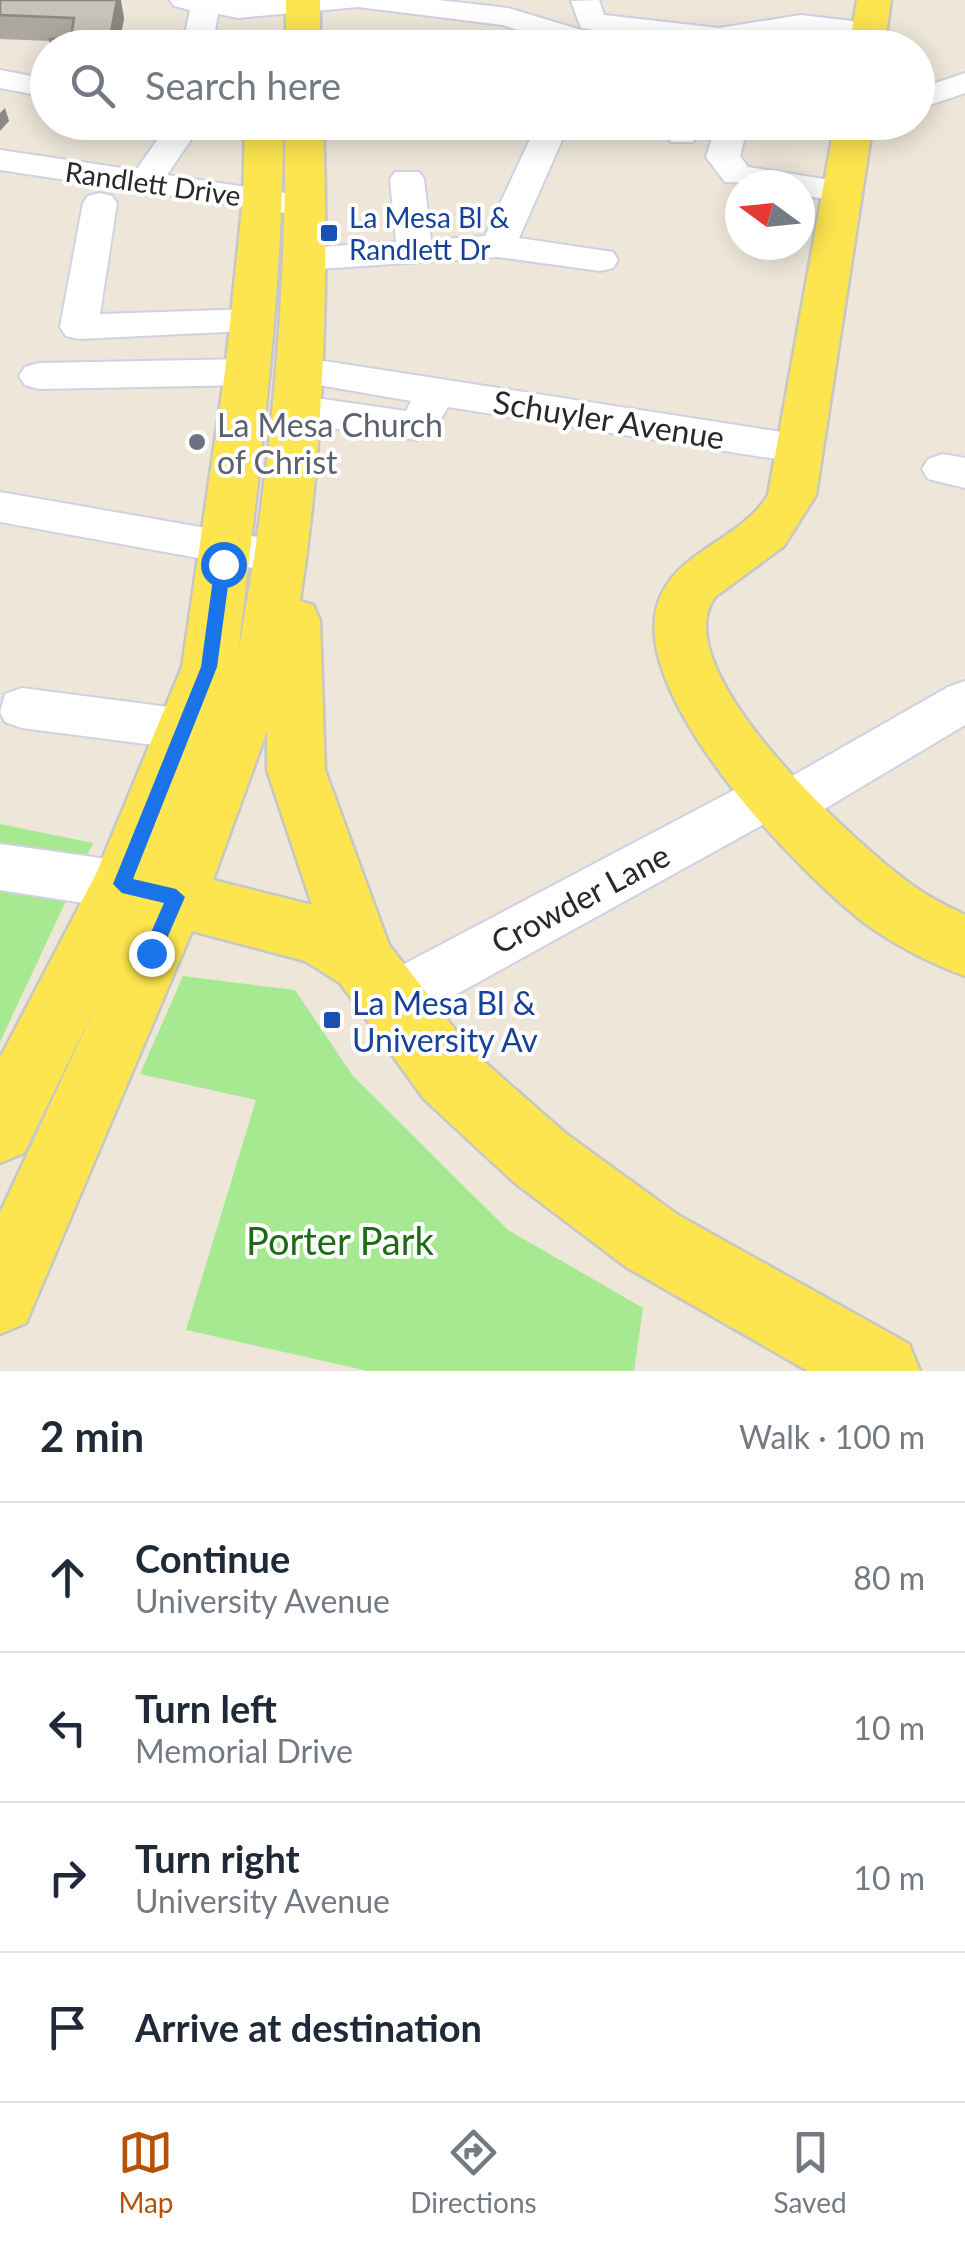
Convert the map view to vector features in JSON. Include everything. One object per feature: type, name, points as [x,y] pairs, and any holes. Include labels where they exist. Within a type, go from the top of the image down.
[{"type":"main road","points":[[303,2],[303,30]]},
{"type":"main road","points":[[264,30],[265,4]]},
{"type":"main road","points":[[0,1129],[149,891],[262,670],[281,557],[297,390],[303,259],[268,140]]},
{"type":"main road","points":[[0,1296],[149,891],[184,729],[209,667],[252,321],[300,140]]},
{"type":"main road","points":[[851,140],[792,495],[761,538],[719,563],[693,587],[677,631],[690,679],[777,801],[815,841],[890,905],[965,948]]},
{"type":"main road","points":[[281,557],[294,592],[296,770],[377,981]]},
{"type":"main road","points":[[149,891],[320,936],[377,981],[448,1075],[540,1158],[652,1241],[882,1371]]},
{"type":"street","points":[[196,30],[195,2],[354,0]]},
{"type":"street","points":[[364,0],[508,17],[546,30]]},
{"type":"street","points":[[586,2],[591,22],[660,30]]},
{"type":"street","points":[[466,12],[468,30]]},
{"type":"street","points":[[764,30],[802,24],[869,26]]},
{"type":"street","points":[[0,80],[30,85]]},
{"type":"street","points":[[935,93],[965,82]]},
{"type":"street","points":[[145,182],[174,140]]},
{"type":"street","points":[[498,246],[546,140]]},
{"type":"street","points":[[728,140],[723,157],[736,174],[843,192]]},
{"type":"street","name":"Randlett Drive","points":[[0,160],[284,202]]},
{"type":"street","points":[[407,179],[415,251]]},
{"type":"street","points":[[100,203],[79,327],[252,321]]},
{"type":"street","points":[[303,259],[498,246],[600,260]]},
{"type":"street","points":[[39,376],[248,372]]},
{"type":"street","name":"Schuyler Avenue","points":[[297,390],[417,426],[436,392],[802,449]]},
{"type":"street","points":[[0,506],[281,557]]},
{"type":"street","name":"Crowder Lane","points":[[377,981],[777,801],[965,701]]},
{"type":"street","points":[[22,708],[184,729]]},
{"type":"street","points":[[0,868],[149,891]]},
{"type":"green space","points":[[0,824],[93,843],[0,1042]]},
{"type":"green space","name":"Porter Park","points":[[183,976],[295,990],[353,1076],[508,1230],[643,1308],[634,1371],[368,1371],[186,1330],[256,1100],[140,1074]]},
{"type":"building","points":[[0,0],[117,0],[111,30],[72,30],[74,18],[0,15]]},
{"type":"place","name":"La Mesa Bl & Randlett Dr","points":[[329,233]]},
{"type":"place","name":"La Mesa Church of Christ","points":[[197,442]]},
{"type":"place","name":"La Mesa Bl & University Av","points":[[332,1020]]},
{"type":"route","points":[[151,953],[176,897],[122,884],[209,667],[223,564]]}]
